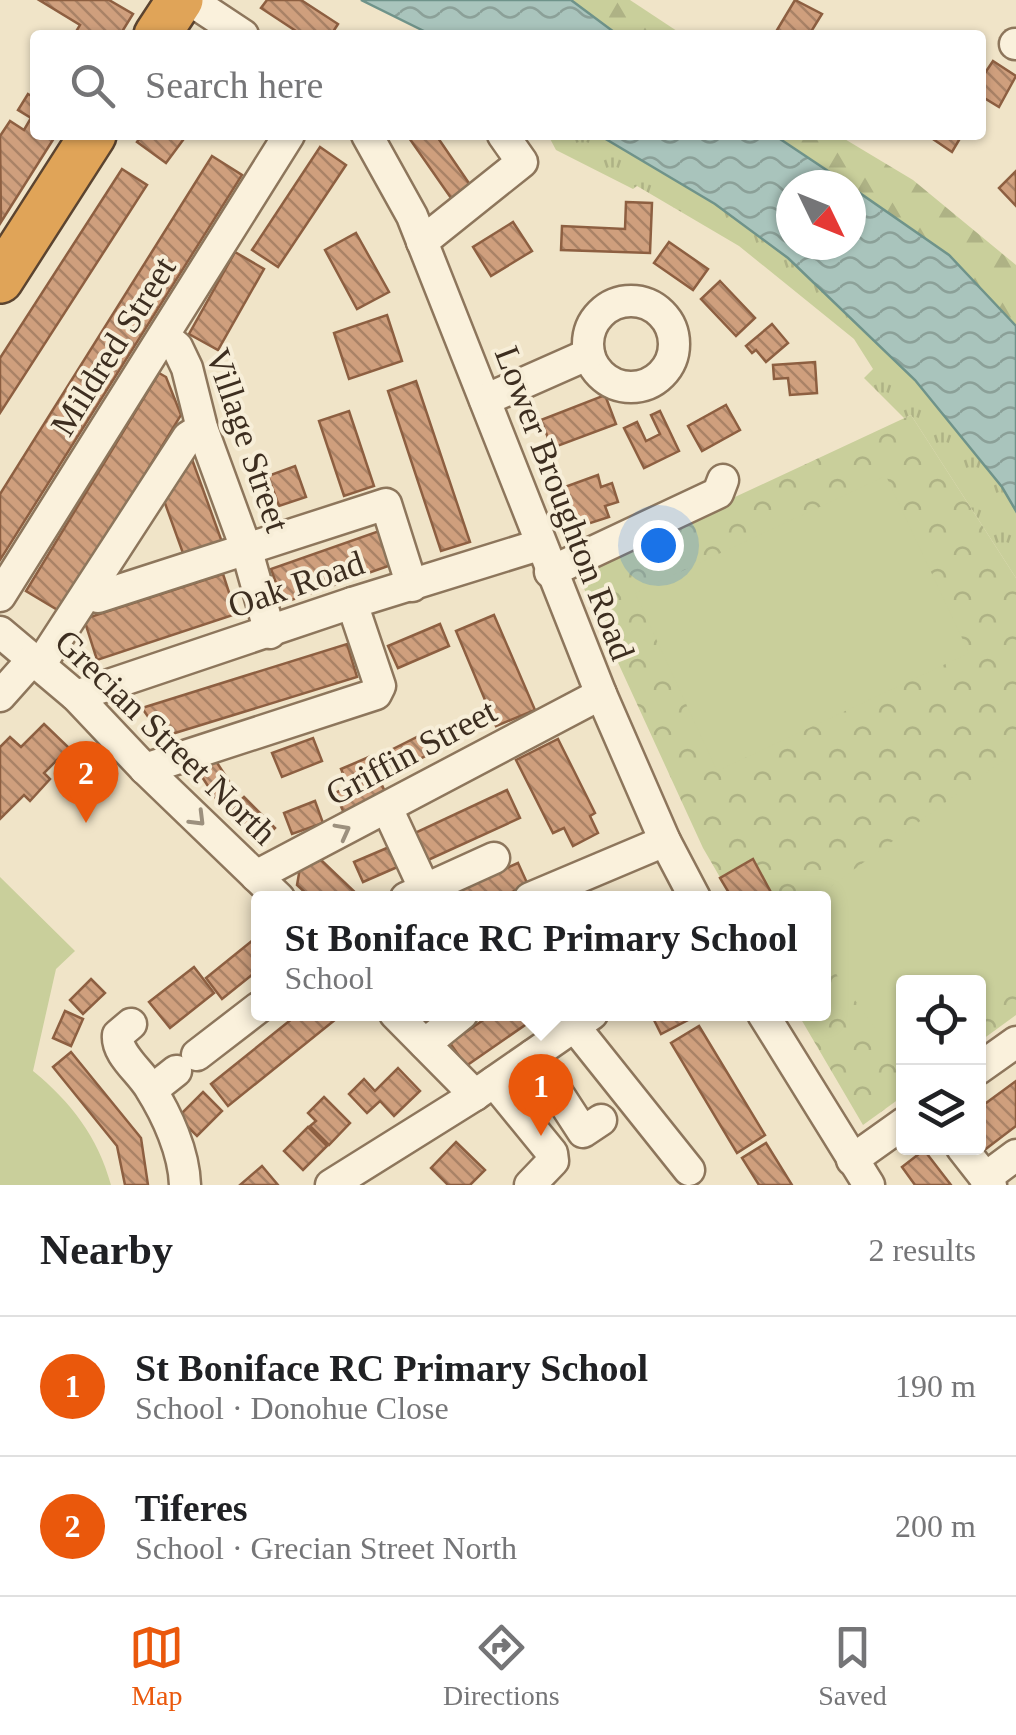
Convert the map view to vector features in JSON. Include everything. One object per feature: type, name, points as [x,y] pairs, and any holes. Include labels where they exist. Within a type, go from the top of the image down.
[{"type":"highway","points":[[160,30],[180,0]]},
{"type":"highway","points":[[7,254],[88,140]]},
{"type":"street","points":[[190,0],[236,30]]},
{"type":"street","name":"Mildred Street","points":[[0,596],[286,140]]},
{"type":"street","name":"Lower Broughton Road","points":[[370,140],[422,242],[600,694],[665,841],[692,891]]},
{"type":"street","points":[[422,242],[522,162],[507,140]]},
{"type":"street","name":"Village Street","points":[[164,336],[177,347],[187,368],[202,428],[247,551],[270,632]]},
{"type":"street","points":[[485,400],[589,354]]},
{"type":"street","points":[[0,696],[36,662],[88,593],[188,437],[202,428]]},
{"type":"street","name":"Oak Road","points":[[76,696],[352,602],[544,558],[718,493],[723,480]]},
{"type":"street","points":[[88,593],[98,596],[386,504],[412,586]]},
{"type":"street","points":[[145,768],[376,694],[380,686],[352,602]]},
{"type":"street","name":"Grecian Street North","points":[[0,632],[76,696],[272,891]]},
{"type":"street","name":"Griffin Street","points":[[256,876],[600,694]]},
{"type":"street","points":[[386,808],[414,891]]},
{"type":"street","points":[[554,891],[665,841]]},
{"type":"street","points":[[422,891],[494,858]]},
{"type":"street","points":[[152,1090],[251,1013]]},
{"type":"street","points":[[402,1021],[425,1044],[484,1088],[552,1152],[553,1161],[530,1185]]},
{"type":"street","points":[[425,1044],[453,1021]]},
{"type":"street","points":[[330,1185],[582,1021]]},
{"type":"street","points":[[584,1021],[689,1170]]},
{"type":"street","points":[[767,1021],[860,1173],[896,1132]]},
{"type":"street","points":[[131,1024],[118,1035],[118,1047],[152,1090],[174,1136],[185,1185]]},
{"type":"street","points":[[984,1065],[1016,1042]]},
{"type":"street","points":[[532,1055],[583,1132],[601,1120]]},
{"type":"street","points":[[968,1155],[988,1181],[1016,1155]]},
{"type":"green space","points":[[571,0],[630,0],[675,30],[611,30]]},
{"type":"green space","points":[[551,140],[607,140],[715,204],[776,249],[776,260],[790,260],[915,380],[1002,487],[1016,511],[1016,578],[911,415],[904,418],[864,378],[873,369],[854,339],[739,246],[637,186],[633,189],[556,150]]},
{"type":"green space","points":[[781,140],[846,140],[913,180],[1016,265],[1016,326],[949,255],[866,198],[866,170],[825,170]]},
{"type":"green space","points":[[911,415],[1016,578],[1016,1015],[986,1037],[986,975],[896,975],[896,1101],[863,1125],[802,1021],[831,1021],[831,891],[728,891],[703,848],[576,571]]},
{"type":"green space","points":[[886,476],[969,653],[717,771],[635,593]]},
{"type":"green space","points":[[1016,751],[1016,989],[986,1011],[986,975],[896,975],[896,1057],[831,967],[831,891],[825,891]]},
{"type":"green space","points":[[0,877],[75,951],[56,969],[33,1071],[81,1122],[99,1151],[111,1185],[0,1185]]},
{"type":"water","points":[[361,0],[571,0],[611,30],[422,30]]},
{"type":"water","points":[[607,140],[782,140],[826,170],[776,170],[776,249],[715,204]]},
{"type":"water","points":[[866,197],[949,255],[1016,326],[1016,511],[1002,487],[915,380],[790,260],[866,260]]},
{"type":"building","points":[[39,0],[109,0],[133,14],[123,30],[77,30],[80,25]]},
{"type":"building","points":[[267,0],[301,0],[338,24],[334,30],[294,30],[261,8]]},
{"type":"building","points":[[795,0],[822,14],[812,30],[777,30]]},
{"type":"building","points":[[993,61],[1016,76],[999,107],[986,99],[986,72]]},
{"type":"building","points":[[28,94],[30,95],[30,117],[18,110]]},
{"type":"building","points":[[30,120],[30,140],[53,140],[1,222],[0,136],[10,121],[24,130]]},
{"type":"building","points":[[138,140],[183,140],[166,163]]},
{"type":"building","points":[[410,140],[439,140],[477,195],[458,208]]},
{"type":"building","points":[[934,140],[959,140],[952,152]]},
{"type":"building","points":[[320,147],[346,165],[278,267],[252,250]]},
{"type":"building","points":[[212,156],[242,175],[0,560],[0,494]]},
{"type":"building","points":[[122,169],[147,185],[0,413],[0,358]]},
{"type":"building","points":[[1016,171],[1016,206],[999,188]]},
{"type":"building","points":[[626,202],[652,203],[650,253],[561,250],[562,226],[625,229]]},
{"type":"building","points":[[513,222],[532,251],[491,276],[473,247]]},
{"type":"building","points":[[356,233],[389,292],[357,309],[325,250]]},
{"type":"building","points":[[669,242],[708,269],[693,290],[654,263]]},
{"type":"building","points":[[235,252],[264,269],[218,350],[189,334]]},
{"type":"building","points":[[720,281],[755,318],[736,336],[701,299]]},
{"type":"building","points":[[387,315],[402,361],[349,379],[334,333]]},
{"type":"building","points":[[772,324],[788,343],[766,362],[756,350],[752,353],[746,346]]},
{"type":"building","points":[[815,362],[817,393],[790,395],[788,378],[774,379],[773,365]]},
{"type":"building","points":[[159,373],[166,377],[181,415],[61,612],[26,591]]},
{"type":"building","points":[[416,381],[470,542],[441,551],[388,391]]},
{"type":"building","points":[[605,395],[616,424],[552,448],[541,420]]},
{"type":"building","points":[[726,405],[740,430],[702,451],[688,426]]},
{"type":"building","points":[[349,411],[374,486],[344,496],[319,421]]},
{"type":"building","points":[[660,411],[679,451],[644,468],[624,428],[637,422],[646,441],[660,434],[651,415]]},
{"type":"building","points":[[189,451],[226,553],[188,567],[162,495]]},
{"type":"building","points":[[295,466],[306,497],[279,506],[268,476]]},
{"type":"building","points":[[598,475],[601,487],[612,483],[618,502],[605,506],[609,517],[575,528],[562,488]]},
{"type":"building","points":[[382,530],[394,564],[283,603],[271,569]]},
{"type":"building","points":[[223,574],[236,614],[97,660],[84,619]]},
{"type":"building","points":[[494,615],[535,710],[496,726],[456,631]]},
{"type":"building","points":[[440,624],[449,646],[398,668],[388,646]]},
{"type":"building","points":[[347,644],[357,677],[162,737],[142,708]]},
{"type":"building","points":[[44,724],[69,748],[44,773],[50,779],[30,801],[24,795],[0,819],[0,747],[10,737],[21,747]]},
{"type":"building","points":[[419,736],[428,755],[388,774],[379,756]]},
{"type":"building","points":[[313,738],[322,761],[282,777],[272,753]]},
{"type":"building","points":[[558,739],[595,813],[590,816],[598,833],[573,846],[564,828],[553,833],[516,760]]},
{"type":"building","points":[[212,755],[236,792],[219,803],[195,766]]},
{"type":"building","points":[[369,757],[386,794],[344,813],[335,793],[349,787],[341,769]]},
{"type":"building","points":[[507,790],[520,818],[417,865],[404,838]]},
{"type":"building","points":[[244,797],[275,828],[261,842],[229,811]]},
{"type":"building","points":[[315,801],[323,823],[292,834],[284,813]]},
{"type":"building","points":[[394,845],[402,865],[363,882],[354,862]]},
{"type":"building","points":[[753,859],[770,891],[728,891],[720,878]]},
{"type":"building","points":[[321,860],[354,891],[303,891],[297,885],[300,868]]},
{"type":"building","points":[[518,863],[528,885],[515,891],[455,891]]},
{"type":"building","points":[[251,942],[251,976],[222,999],[206,978]]},
{"type":"building","points":[[194,967],[214,993],[170,1028],[149,1002]]},
{"type":"building","points":[[91,979],[105,993],[83,1014],[70,1000]]},
{"type":"building","points":[[65,1011],[83,1019],[71,1046],[53,1038]]},
{"type":"building","points":[[289,1021],[334,1021],[228,1106],[211,1084]]},
{"type":"building","points":[[482,1021],[531,1021],[466,1066],[450,1043]]},
{"type":"building","points":[[654,1021],[686,1021],[661,1034]]},
{"type":"building","points":[[699,1026],[765,1135],[737,1153],[671,1043]]},
{"type":"building","points":[[71,1052],[141,1138],[148,1185],[125,1185],[117,1146],[53,1067]]},
{"type":"building","points":[[398,1068],[420,1091],[394,1116],[380,1101],[367,1113],[349,1094],[364,1079],[375,1091]]},
{"type":"building","points":[[1016,1081],[1016,1126],[986,1149],[986,1103]]},
{"type":"building","points":[[203,1092],[222,1111],[197,1136],[178,1117]]},
{"type":"building","points":[[324,1097],[350,1123],[329,1145],[310,1126],[316,1121],[308,1113]]},
{"type":"building","points":[[308,1127],[327,1146],[303,1170],[284,1151]]},
{"type":"building","points":[[456,1142],[485,1170],[470,1185],[448,1185],[431,1168]]},
{"type":"building","points":[[766,1143],[792,1185],[759,1185],[742,1158]]},
{"type":"building","points":[[918,1155],[928,1155],[951,1185],[915,1185],[902,1167]]},
{"type":"building","points":[[262,1166],[278,1185],[240,1185]]},
{"type":"place","name":"Tiferes","points":[[86,823]]},
{"type":"place","name":"St Boniface RC Primary School","points":[[541,1136]]}]
